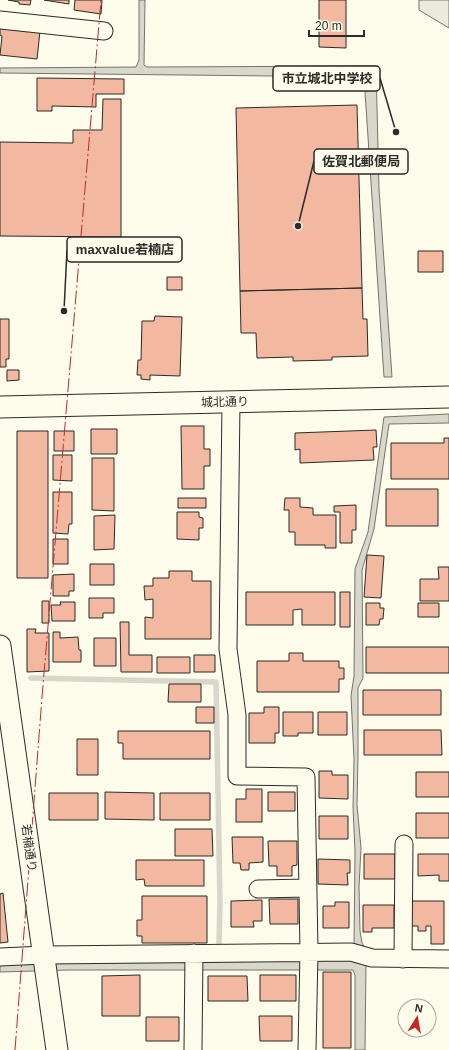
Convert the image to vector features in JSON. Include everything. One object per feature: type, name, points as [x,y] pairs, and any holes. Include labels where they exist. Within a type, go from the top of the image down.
[{"type":"street","points":[[0,20],[104,31]]},
{"type":"street","name":"城北通り","points":[[0,406],[449,397]]},
{"type":"street","points":[[231,402],[228,649],[237,715],[238,776],[306,777],[309,952],[307,1050]]},
{"type":"street","name":"若楠通り","points":[[0,646],[57,1050]]},
{"type":"street","points":[[403,951],[404,844]]},
{"type":"street","points":[[258,889],[308,888]]},
{"type":"street","points":[[0,957],[44,955],[350,952],[372,958],[403,951],[449,959]]},
{"type":"street","points":[[193,1050],[194,953]]},
{"type":"shaded area","points":[[139,0],[145,0],[144,65],[147,67],[376,66],[379,189],[392,377],[384,377],[364,77],[0,73],[0,68],[136,67],[139,60]]},
{"type":"shaded area","points":[[419,0],[449,0],[449,28],[419,10]]},
{"type":"shaded area","points":[[449,414],[449,423],[389,424],[374,529],[362,570],[363,678],[358,688],[357,805],[361,848],[359,887],[360,931],[362,943],[365,948],[366,964],[365,1050],[355,1050],[355,975],[353,970],[69,970],[0,972],[0,965],[67,963],[71,961],[218,962],[232,959],[354,946],[354,759],[351,696],[354,676],[355,569],[368,532],[384,417]]},
{"type":"building","points":[[8,0],[31,0],[30,5],[19,4],[19,2]]},
{"type":"building","points":[[44,0],[69,0],[69,4]]},
{"type":"building","points":[[75,0],[102,0],[101,14],[74,10]]},
{"type":"building","points":[[319,0],[346,0],[346,48],[319,47]]},
{"type":"building","points":[[0,26],[40,31],[37,59],[0,55],[2,36],[0,35]]},
{"type":"building","points":[[37,78],[124,79],[124,94],[96,94],[96,107],[52,106],[52,111],[37,111]]},
{"type":"building","points":[[103,99],[121,99],[121,237],[0,236],[0,142],[73,143],[73,130],[102,130]]},
{"type":"building","points":[[357,105],[362,288],[240,291],[236,108]]},
{"type":"building","points":[[418,251],[443,251],[443,272],[418,272]]},
{"type":"building","points":[[167,277],[182,277],[182,290],[167,290]]},
{"type":"building","points":[[362,288],[363,319],[367,319],[368,356],[332,357],[332,360],[293,361],[293,357],[257,358],[256,333],[241,333],[240,291]]},
{"type":"building","points":[[155,316],[182,317],[180,376],[150,375],[150,380],[141,379],[141,375],[137,375],[138,360],[141,360],[142,321],[154,321]]},
{"type":"building","points":[[0,319],[9,319],[9,359],[6,359],[6,367],[0,367]]},
{"type":"building","points":[[7,370],[19,370],[19,380],[7,381]]},
{"type":"building","points":[[181,426],[204,426],[204,449],[210,449],[210,466],[204,466],[204,489],[182,489]]},
{"type":"building","points":[[91,429],[117,429],[117,454],[91,454]]},
{"type":"building","points":[[376,430],[377,447],[373,447],[374,460],[300,463],[300,449],[295,450],[295,433]]},
{"type":"building","points":[[17,431],[48,431],[48,578],[17,578]]},
{"type":"building","points":[[54,431],[74,431],[74,451],[54,451]]},
{"type":"building","points":[[444,438],[449,438],[449,479],[391,479],[391,443],[444,443]]},
{"type":"building","points":[[53,455],[72,455],[72,481],[53,480]]},
{"type":"building","points":[[92,458],[114,458],[114,511],[92,510]]},
{"type":"building","points":[[386,489],[438,489],[438,526],[386,526]]},
{"type":"building","points":[[53,492],[72,492],[72,524],[69,524],[68,534],[53,533]]},
{"type":"building","points":[[178,498],[206,498],[206,508],[178,508]]},
{"type":"building","points":[[285,498],[300,498],[300,507],[313,508],[313,515],[336,515],[336,548],[325,548],[325,545],[295,545],[295,532],[289,532],[289,510],[284,510]]},
{"type":"building","points":[[356,505],[356,530],[352,530],[352,543],[340,543],[340,512],[334,512],[334,506]]},
{"type":"building","points":[[177,512],[199,512],[199,517],[203,518],[203,528],[199,528],[199,540],[177,539]]},
{"type":"building","points":[[115,515],[114,549],[94,550],[94,516]]},
{"type":"building","points":[[53,539],[68,539],[68,564],[53,564]]},
{"type":"building","points":[[367,555],[384,556],[381,598],[364,597]]},
{"type":"building","points":[[90,564],[114,564],[114,585],[90,585]]},
{"type":"building","points":[[438,567],[449,567],[449,601],[420,601],[420,579],[439,579]]},
{"type":"building","points":[[169,571],[192,571],[192,581],[211,581],[211,639],[145,639],[145,617],[153,618],[153,599],[145,600],[144,586],[153,586],[153,578],[169,578]]},
{"type":"building","points":[[74,574],[74,591],[69,591],[69,596],[53,596],[53,575]]},
{"type":"building","points":[[246,592],[335,592],[335,625],[302,625],[302,609],[293,610],[293,625],[246,625]]},
{"type":"building","points":[[340,592],[350,592],[350,627],[340,627]]},
{"type":"building","points":[[89,598],[114,598],[114,613],[103,613],[103,618],[89,618]]},
{"type":"building","points":[[42,601],[49,601],[49,623],[42,623]]},
{"type":"building","points":[[60,602],[75,602],[75,621],[52,621],[51,605],[61,605]]},
{"type":"building","points":[[366,603],[380,603],[380,608],[384,608],[383,619],[380,619],[379,625],[366,625]]},
{"type":"building","points":[[418,603],[439,603],[439,617],[418,617]]},
{"type":"building","points":[[120,622],[129,622],[129,655],[152,655],[152,672],[121,672]]},
{"type":"building","points":[[27,629],[36,629],[35,633],[49,633],[49,671],[27,672]]},
{"type":"building","points":[[53,632],[60,632],[60,638],[78,637],[79,650],[81,650],[81,662],[53,662]]},
{"type":"building","points":[[94,638],[116,638],[116,666],[94,666]]},
{"type":"building","points":[[366,647],[449,647],[449,673],[366,673]]},
{"type":"building","points":[[289,653],[303,653],[303,661],[339,661],[339,668],[344,668],[344,679],[339,679],[339,692],[257,692],[257,661],[289,661]]},
{"type":"building","points":[[194,655],[215,655],[215,672],[194,672]]},
{"type":"building","points":[[157,657],[190,657],[190,673],[157,673]]},
{"type":"building","points":[[169,684],[201,684],[201,702],[168,702]]},
{"type":"building","points":[[363,690],[441,690],[441,715],[363,715]]},
{"type":"building","points":[[196,707],[214,707],[214,723],[196,723]]},
{"type":"building","points":[[264,707],[279,707],[279,733],[275,733],[275,743],[249,743],[249,713],[264,713]]},
{"type":"building","points":[[283,712],[313,712],[313,733],[298,733],[298,736],[283,736]]},
{"type":"building","points":[[318,712],[347,712],[347,735],[318,735]]},
{"type":"building","points":[[364,730],[441,730],[442,755],[364,755]]},
{"type":"building","points":[[118,731],[210,731],[210,759],[123,759],[123,743],[118,743]]},
{"type":"building","points":[[77,739],[98,739],[98,775],[77,775]]},
{"type":"building","points":[[319,771],[332,771],[332,775],[348,775],[348,799],[319,798]]},
{"type":"building","points":[[416,772],[449,772],[449,797],[416,797]]},
{"type":"building","points":[[246,789],[262,789],[262,822],[236,822],[236,799],[246,799]]},
{"type":"building","points":[[105,792],[154,793],[154,820],[105,819]]},
{"type":"building","points":[[268,792],[295,792],[295,811],[268,811]]},
{"type":"building","points":[[49,793],[98,793],[98,820],[49,820]]},
{"type":"building","points":[[160,793],[210,793],[210,820],[160,820]]},
{"type":"building","points":[[416,813],[449,813],[449,838],[416,838]]},
{"type":"building","points":[[319,816],[348,816],[348,839],[319,839]]},
{"type":"building","points":[[175,829],[212,829],[213,856],[175,856]]},
{"type":"building","points":[[232,837],[263,837],[263,862],[249,863],[249,870],[241,870],[240,863],[233,863]]},
{"type":"building","points":[[268,841],[297,841],[297,865],[292,866],[292,876],[277,876],[277,866],[269,866]]},
{"type":"building","points":[[364,854],[395,854],[395,879],[364,879]]},
{"type":"building","points":[[418,854],[449,854],[449,881],[439,881],[439,875],[418,876]]},
{"type":"building","points":[[318,859],[350,860],[350,873],[347,873],[348,885],[318,884]]},
{"type":"building","points":[[136,860],[204,860],[204,886],[145,886],[144,879],[136,880]]},
{"type":"building","points":[[3,893],[8,942],[0,943],[0,894]]},
{"type":"building","points":[[142,896],[207,896],[207,943],[142,943],[142,936],[137,936],[137,920],[142,920]]},
{"type":"building","points":[[269,899],[298,899],[298,924],[270,924]]},
{"type":"building","points":[[262,900],[262,921],[253,921],[254,927],[231,927],[231,901]]},
{"type":"building","points":[[411,901],[444,901],[444,944],[431,944],[431,926],[426,926],[426,931],[418,931],[418,926],[411,926]]},
{"type":"building","points":[[335,902],[349,902],[349,928],[323,928],[323,906],[335,906]]},
{"type":"building","points":[[363,905],[394,905],[394,928],[372,928],[372,932],[363,932]]},
{"type":"building","points":[[323,972],[351,972],[351,1048],[323,1048]]},
{"type":"building","points":[[140,975],[140,1016],[102,1016],[102,976]]},
{"type":"building","points":[[260,975],[296,975],[296,1001],[260,1001]]},
{"type":"building","points":[[208,976],[247,976],[248,1001],[208,1001]]},
{"type":"building","points":[[259,1016],[292,1016],[292,1041],[260,1041]]},
{"type":"building","points":[[146,1017],[179,1017],[179,1041],[146,1041]]},
{"type":"waterway","points":[[31,678],[216,682],[220,903],[219,943]]},
{"type":"power","points":[[15,1050],[42,697],[101,0]]},
{"type":"place","name":"市立城北中学校","points":[[396,132]]},
{"type":"place","name":"佐賀北郵便局","points":[[298,226]]},
{"type":"place","name":"maxvalue若楠店","points":[[64,311]]}]
